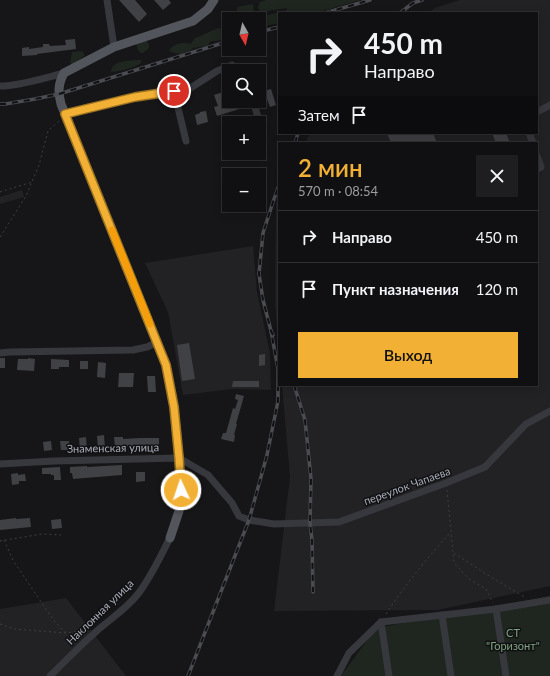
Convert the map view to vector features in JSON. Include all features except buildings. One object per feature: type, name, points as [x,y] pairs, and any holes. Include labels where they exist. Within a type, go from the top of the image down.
[{"type":"main road","points":[[170,538],[181,500],[174,407],[168,372],[158,342],[61,104],[59,94],[60,80],[64,73],[114,47],[193,21],[208,9],[214,0]]},
{"type":"street","points":[[107,0],[114,47]]},
{"type":"street","points":[[65,114],[135,97],[189,89],[222,69]]},
{"type":"street","points":[[0,86],[30,82],[64,73]]},
{"type":"street","points":[[174,91],[186,141]]},
{"type":"street","points":[[538,111],[550,105]]},
{"type":"street","points":[[538,159],[541,167],[538,168]]},
{"type":"street","points":[[0,353],[133,350],[147,347],[158,342]]},
{"type":"street","name":"переулок Чапаева","points":[[179,458],[208,475],[232,503],[239,516],[249,520],[274,524],[339,522],[446,484],[485,467],[526,424],[550,411]]},
{"type":"street","name":"Знаменская улица","points":[[0,464],[179,458]]},
{"type":"street","name":"Наклонная улица","points":[[50,676],[56,673],[99,629],[137,596],[153,572],[170,538]]},
{"type":"street","points":[[337,676],[349,653],[381,622],[496,609],[550,600]]},
{"type":"street","points":[[496,609],[506,676]]},
{"type":"street","points":[[442,615],[451,676]]},
{"type":"street","points":[[381,622],[389,676]]},
{"type":"path","points":[[0,237],[26,196],[39,165],[48,131],[65,114]]},
{"type":"path","points":[[0,192],[32,182]]},
{"type":"path","points":[[446,484],[454,563],[469,579],[486,589],[496,609]]},
{"type":"path","points":[[381,622],[394,602],[432,552],[451,532]]},
{"type":"path","points":[[0,541],[42,534],[61,535]]},
{"type":"path","points":[[4,540],[14,562],[50,615],[66,633]]},
{"type":"path","points":[[453,553],[533,603]]},
{"type":"path","points":[[0,624],[14,629],[66,633],[99,629]]},
{"type":"shaded area","points":[[460,0],[550,0],[550,586],[438,610],[274,611],[290,477],[282,386],[538,386],[538,142],[306,142],[310,134],[538,134],[538,12],[429,12],[435,8]]},
{"type":"shaded area","points":[[22,190],[24,197],[0,204],[0,197]]},
{"type":"shaded area","points":[[278,199],[278,342],[275,304],[276,203]]},
{"type":"shaded area","points":[[253,246],[257,292],[270,353],[271,390],[232,389],[183,395],[168,312],[145,263]]},
{"type":"shaded area","points":[[66,598],[126,676],[0,676],[0,609]]},
{"type":"green space","points":[[266,0],[361,0],[319,12],[282,12],[286,11],[287,8],[260,12],[258,7],[260,2]]},
{"type":"green space","points":[[253,4],[254,11],[239,12],[237,11],[237,7]]},
{"type":"green space","points":[[278,13],[278,23],[266,26],[266,15]]},
{"type":"green space","points":[[222,28],[222,39],[211,41],[207,46],[193,48],[190,51],[181,54],[169,51],[171,48],[181,43],[191,44],[195,38],[213,30]]},
{"type":"green space","points":[[137,41],[147,41],[149,48],[141,53],[137,48]]},
{"type":"green space","points":[[81,51],[84,53],[84,56],[74,64],[70,63],[72,52]]},
{"type":"green space","points":[[142,60],[140,64],[130,68],[122,71],[111,72],[114,65],[117,63]]},
{"type":"green space","name":"СТ \"Горизонт\"","points":[[550,596],[550,676],[341,676],[376,628]]},
{"type":"railway","points":[[328,12],[370,0]]},
{"type":"railway","points":[[401,12],[413,3],[422,0]]},
{"type":"railway","points":[[266,30],[278,27]]},
{"type":"railway","points":[[0,104],[59,94],[222,43]]},
{"type":"railway","points":[[295,142],[298,134]]},
{"type":"railway","points":[[273,335],[263,300],[259,274],[263,233],[278,188]]},
{"type":"railway","points":[[188,676],[249,520],[267,455],[278,401],[278,369],[271,331]]},
{"type":"railway","points":[[294,386],[305,420],[311,479],[310,523],[312,540],[313,592]]},
{"type":"slow traffic","points":[[112,230],[150,324]]},
{"type":"route","points":[[174,91],[135,97],[65,114],[166,365],[174,407],[181,490]]}]
